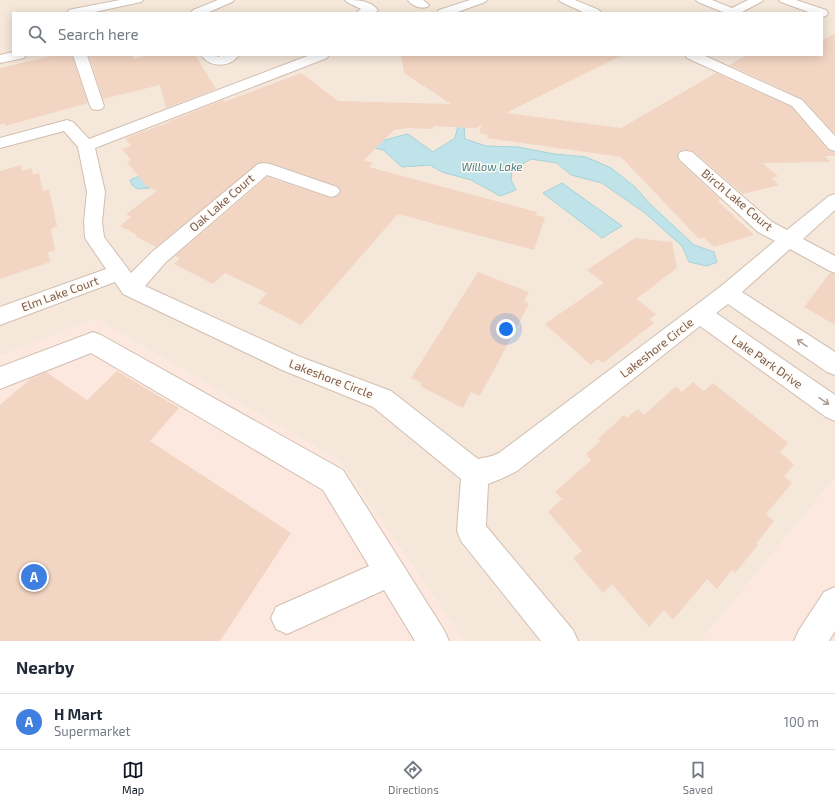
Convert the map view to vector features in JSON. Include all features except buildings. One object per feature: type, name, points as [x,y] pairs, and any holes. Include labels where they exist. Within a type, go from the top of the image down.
[{"type":"street","points":[[78,12],[137,0]]},
{"type":"street","points":[[198,12],[206,3],[228,0]]},
{"type":"street","points":[[351,0],[372,10],[365,12]]},
{"type":"street","points":[[449,12],[481,0]]},
{"type":"street","points":[[565,0],[593,12]]},
{"type":"street","points":[[702,0],[733,12],[757,0]]},
{"type":"street","points":[[785,0],[828,13]]},
{"type":"street","points":[[0,59],[14,56]]},
{"type":"street","points":[[80,56],[97,106]]},
{"type":"street","points":[[209,56],[215,61],[222,60],[230,56]]},
{"type":"street","points":[[0,143],[67,125],[86,146],[319,56]]},
{"type":"street","points":[[694,56],[797,102],[835,146]]},
{"type":"street","name":"Lakeshore Circle","points":[[86,146],[96,192],[93,222],[95,238],[125,280],[290,363],[382,399],[476,473],[494,469],[508,462],[727,294],[835,200]]},
{"type":"street","name":"Birch Lake Court","points":[[686,156],[765,227],[835,265]]},
{"type":"street","name":"Oak Lake Court","points":[[125,280],[159,257],[264,168],[331,191]]},
{"type":"street","name":"Elm Lake Court","points":[[0,316],[125,280]]},
{"type":"street","points":[[727,294],[835,365]]},
{"type":"street","name":"Lake Park Drive","points":[[700,314],[835,409]]},
{"type":"street","points":[[0,378],[93,342],[333,480],[433,641]]},
{"type":"street","points":[[476,473],[471,531],[562,641]]},
{"type":"street","points":[[287,618],[390,572]]},
{"type":"street","points":[[810,641],[835,603]]},
{"type":"shaded area","points":[[0,0],[835,0],[835,478],[701,641],[464,641],[341,462],[96,319],[0,356]]},
{"type":"shaded area","points":[[96,319],[341,462],[464,641],[0,641],[0,356]]},
{"type":"shaded area","points":[[835,478],[835,641],[701,641]]},
{"type":"water","name":"Willow Lake","points":[[478,61],[492,61],[506,67],[504,74],[495,76],[493,91],[475,102],[464,125],[465,139],[486,146],[518,147],[554,154],[586,157],[611,168],[635,187],[650,204],[694,245],[714,252],[717,262],[707,266],[689,262],[682,246],[645,213],[602,183],[571,175],[557,163],[531,159],[512,170],[511,180],[516,190],[500,196],[471,180],[442,172],[430,165],[402,167],[383,150],[354,143],[318,126],[282,125],[269,132],[249,138],[162,176],[150,188],[138,189],[132,185],[130,180],[197,151],[284,120],[325,118],[349,134],[370,142],[376,142],[408,134],[433,152],[455,138],[462,110],[476,93],[484,76],[475,68]]},
{"type":"water","points":[[562,183],[622,226],[602,238],[543,193]]},
{"type":"place","name":"H Mart","points":[[34,577]]}]
